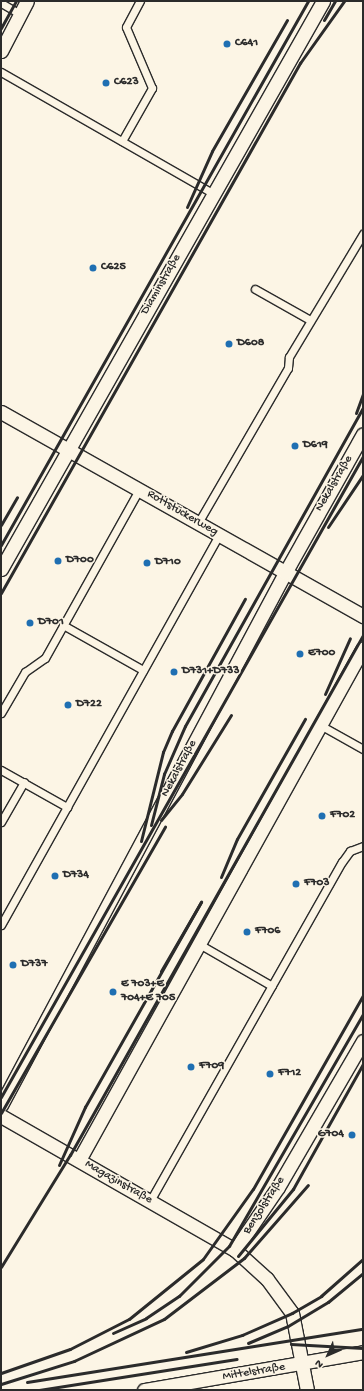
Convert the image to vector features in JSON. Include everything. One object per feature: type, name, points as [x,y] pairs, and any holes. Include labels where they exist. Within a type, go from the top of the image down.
[{"type":"street","points":[[1,51],[27,1]]},
{"type":"street","name":"Diaminstraße","points":[[1,569],[323,1]]},
{"type":"street","name":"Rottstückerweg","points":[[1,412],[363,616]]},
{"type":"street","name":"Nekalstraße","points":[[1,1105],[285,573],[363,434]]},
{"type":"street","points":[[79,1160],[363,648]]},
{"type":"street","name":"Benzolstraße","points":[[235,1250],[278,1187],[363,1040]]},
{"type":"street","name":"Magazinstraße","points":[[1,1116],[235,1250]]},
{"type":"street","points":[[235,1250],[284,1300],[292,1313],[307,1390]]},
{"type":"street","name":"Mittelstraße","points":[[144,1390],[171,1388],[303,1365],[363,1352]]},
{"type":"lane","points":[[122,141],[152,88],[126,27],[140,1]]},
{"type":"lane","points":[[1,3],[20,14]]},
{"type":"lane","points":[[1,72],[214,194]]},
{"type":"lane","points":[[198,523],[288,368],[288,357],[310,320],[325,302],[363,234]]},
{"type":"lane","points":[[255,288],[310,320]]},
{"type":"lane","points":[[1,713],[24,672],[45,658],[139,490]]},
{"type":"lane","points":[[1,925],[219,535]]},
{"type":"lane","points":[[63,625],[143,670]]},
{"type":"lane","points":[[320,725],[363,749]]},
{"type":"lane","points":[[1,770],[67,807]]},
{"type":"lane","points":[[1,822],[24,782]]},
{"type":"lane","points":[[150,1201],[342,862],[363,844]]},
{"type":"lane","points":[[199,944],[272,986]]},
{"type":"railway","points":[[1,28],[16,1]]},
{"type":"railway","points":[[1,545],[308,1]]},
{"type":"railway","points":[[324,20],[335,1]]},
{"type":"railway","points":[[1,593],[300,63],[344,1]]},
{"type":"railway","points":[[187,207],[212,151],[287,20]]},
{"type":"railway","points":[[356,413],[363,394]]},
{"type":"railway","points":[[151,825],[164,774],[185,726],[363,408]]},
{"type":"railway","points":[[1,1097],[363,456]]},
{"type":"railway","points":[[328,527],[363,475]]},
{"type":"railway","points":[[1,525],[17,497]]},
{"type":"railway","points":[[141,841],[163,752],[172,731],[245,599]]},
{"type":"railway","points":[[1,1267],[70,1155],[363,635]]},
{"type":"railway","points":[[325,694],[350,638]]},
{"type":"railway","points":[[161,820],[182,794],[231,715]]},
{"type":"railway","points":[[221,877],[237,839],[305,719]]},
{"type":"railway","points":[[1,1113],[165,827]]},
{"type":"railway","points":[[59,1165],[85,1107],[201,902],[161,971]]},
{"type":"railway","points":[[1,1373],[70,1349],[129,1319],[203,1259],[253,1189],[363,995]]},
{"type":"railway","points":[[113,1333],[146,1318],[179,1296],[229,1246],[363,1014]]},
{"type":"railway","points":[[238,1256],[293,1189],[363,1064]]},
{"type":"railway","points":[[1,1384],[74,1361],[164,1319],[244,1258],[308,1185]]},
{"type":"railway","points":[[186,1352],[242,1335],[292,1313],[321,1296],[363,1259]]},
{"type":"railway","points":[[248,1343],[288,1326],[328,1302],[363,1273]]},
{"type":"railway","points":[[27,1382],[363,1329]]},
{"type":"railway","points":[[291,1344],[363,1348]]},
{"type":"railway","points":[[39,1390],[237,1359]]},
{"type":"place","name":"C641","points":[[227,44]]},
{"type":"place","name":"C623","points":[[106,83]]},
{"type":"place","name":"C625","points":[[93,268]]},
{"type":"place","name":"D608","points":[[229,344]]},
{"type":"place","name":"D619","points":[[295,446]]},
{"type":"place","name":"D700","points":[[58,561]]},
{"type":"place","name":"D710","points":[[147,563]]},
{"type":"place","name":"D701","points":[[30,623]]},
{"type":"place","name":"E700","points":[[300,654]]},
{"type":"place","name":"D731+D733","points":[[174,672]]},
{"type":"place","name":"D722","points":[[68,705]]},
{"type":"place","name":"F702","points":[[322,816]]},
{"type":"place","name":"D734","points":[[55,876]]},
{"type":"place","name":"F703","points":[[296,884]]},
{"type":"place","name":"F706","points":[[247,932]]},
{"type":"place","name":"D737","points":[[13,965]]},
{"type":"place","name":"E 703+E 704+E 705","points":[[113,992]]},
{"type":"place","name":"F709","points":[[191,1067]]},
{"type":"place","name":"F712","points":[[270,1074]]},
{"type":"place","name":"G704","points":[[352,1135]]}]
